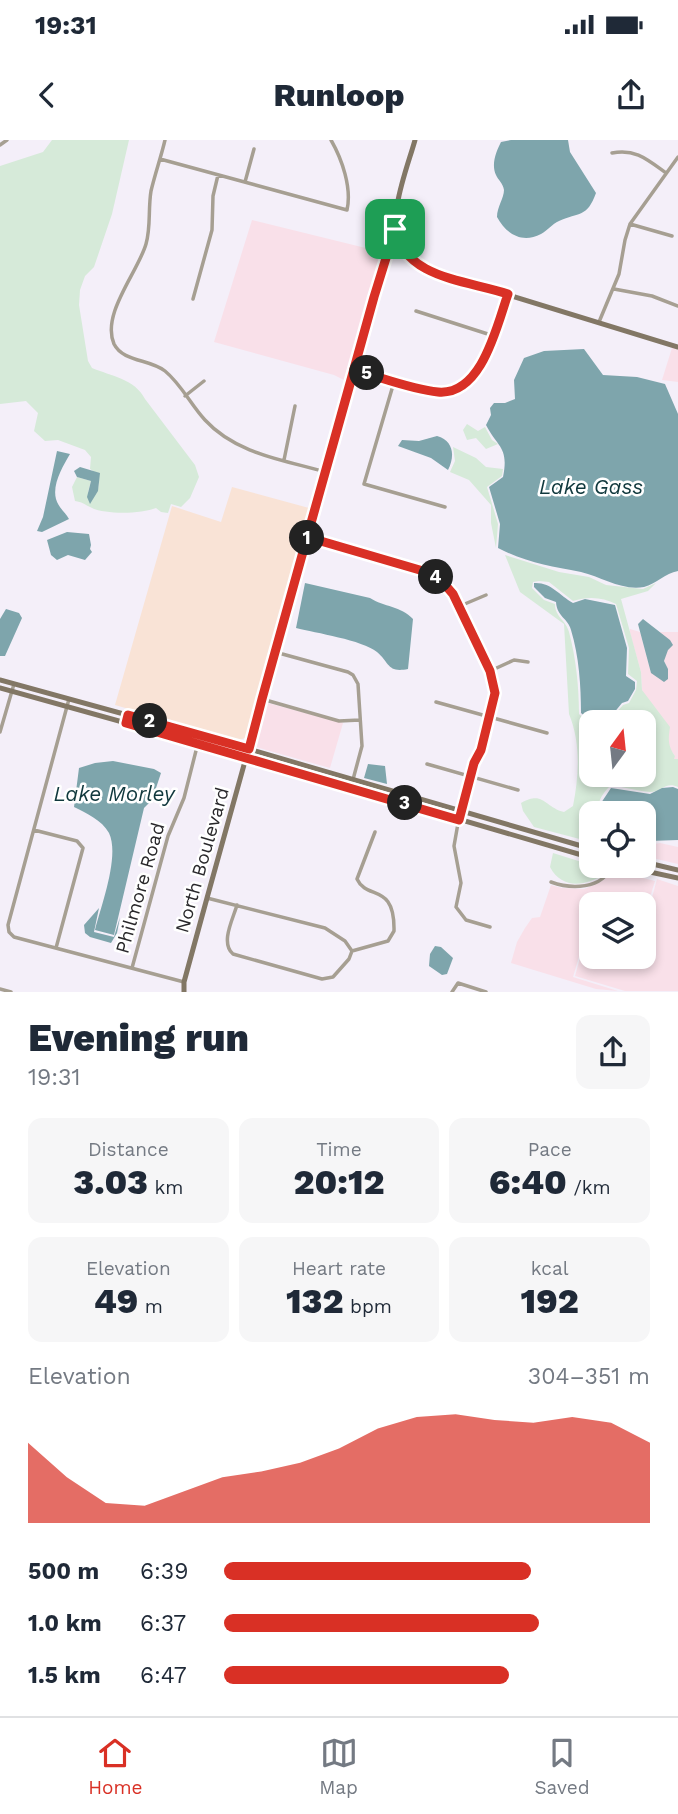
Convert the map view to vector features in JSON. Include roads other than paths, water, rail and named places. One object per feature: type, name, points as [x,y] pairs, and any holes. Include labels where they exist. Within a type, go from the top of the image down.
[{"type":"main road","name":"North Boulevard","points":[[184,992],[184,982],[262,699],[395,229],[396,211],[415,140]]},
{"type":"main road","points":[[395,229],[403,249],[424,270],[678,347]]},
{"type":"main road","points":[[387,251],[403,249]]},
{"type":"main road","points":[[0,680],[579,845]]},
{"type":"main road","points":[[0,688],[579,854]]},
{"type":"main road","points":[[656,865],[678,870]]},
{"type":"main road","points":[[656,873],[678,878]]},
{"type":"street","points":[[0,145],[7,140]]},
{"type":"street","points":[[165,140],[151,193],[146,244],[120,296],[112,324],[114,344],[126,356],[162,369],[206,421],[227,439],[250,451],[326,472]]},
{"type":"street","points":[[160,159],[347,210],[349,202],[344,172],[331,140]]},
{"type":"street","points":[[245,182],[254,149]]},
{"type":"street","points":[[612,153],[624,150],[636,152],[666,173]]},
{"type":"street","points":[[599,322],[614,289],[630,224],[678,157]]},
{"type":"street","points":[[193,299],[212,230],[213,196],[218,175]]},
{"type":"street","points":[[630,224],[672,236]]},
{"type":"street","points":[[614,289],[652,296],[678,306]]},
{"type":"street","points":[[354,370],[436,392],[454,389],[480,367],[508,294]]},
{"type":"street","points":[[416,311],[494,336]]},
{"type":"street","points":[[185,396],[204,381]]},
{"type":"street","points":[[394,381],[364,484],[445,508]]},
{"type":"street","points":[[284,460],[295,406]]},
{"type":"street","points":[[307,537],[430,573],[448,586],[460,606],[490,671],[495,693],[490,718],[460,812],[454,846],[461,883],[456,907],[466,920],[490,926]]},
{"type":"street","points":[[460,606],[486,595]]},
{"type":"street","points":[[275,652],[353,675],[358,684],[362,746],[351,787]]},
{"type":"street","points":[[490,671],[514,660],[528,662]]},
{"type":"street","points":[[0,732],[14,684]]},
{"type":"street","points":[[69,699],[8,925],[9,932],[14,937],[184,982]]},
{"type":"street","points":[[262,699],[339,721],[360,720]]},
{"type":"street","points":[[436,702],[547,733]]},
{"type":"street","points":[[126,723],[128,715]]},
{"type":"street","name":"Philmore Road","points":[[132,968],[168,836],[184,798],[200,735]]},
{"type":"street","points":[[427,764],[518,790]]},
{"type":"street","points":[[34,830],[77,841],[83,849],[57,948]]},
{"type":"street","points":[[352,951],[388,941],[394,931],[388,900],[383,894],[363,888],[357,879],[376,832]]},
{"type":"street","points":[[551,882],[562,886],[583,886],[602,878]]},
{"type":"street","points":[[207,898],[325,928],[345,941],[352,951]]},
{"type":"street","points":[[237,905],[226,943],[233,954],[322,979],[333,977],[352,951]]},
{"type":"street","points":[[452,992],[458,984],[486,992]]},
{"type":"street","points":[[0,989],[11,992]]},
{"type":"water","points":[[568,140],[570,152],[596,193],[589,207],[582,213],[557,222],[534,237],[515,236],[505,228],[497,217],[504,190],[496,175],[494,162],[501,142]]},
{"type":"water","name":"Lake Gass","points":[[584,349],[603,375],[637,377],[665,384],[678,414],[678,571],[644,587],[628,587],[581,572],[529,561],[498,548],[500,524],[489,487],[503,477],[505,459],[486,425],[491,415],[490,408],[494,403],[515,399],[514,380],[524,358],[544,351]]},
{"type":"water","points":[[437,436],[447,441],[452,450],[448,470],[431,458],[398,446],[402,440],[419,441]]},
{"type":"water","points":[[57,451],[70,454],[59,475],[55,493],[58,505],[69,519],[42,532],[37,531],[43,517]]},
{"type":"water","points":[[80,467],[100,473],[98,491],[90,504],[87,497],[91,481],[77,477],[74,471]]},
{"type":"water","points":[[67,532],[89,534],[92,552],[85,560],[68,555],[57,560],[51,555],[47,540]]},
{"type":"water","points":[[305,583],[370,598],[398,609],[413,619],[408,669],[392,668],[377,652],[361,644],[296,628]]},
{"type":"water","points":[[534,583],[540,583],[550,587],[573,603],[585,599],[615,605],[627,648],[626,676],[635,682],[635,689],[628,701],[616,710],[581,710],[579,671],[571,630],[558,611],[556,602],[545,598],[534,587]]},
{"type":"water","points":[[6,609],[19,613],[22,618],[5,656],[0,656],[0,619]]},
{"type":"water","points":[[643,619],[673,645],[664,661],[668,669],[668,679],[664,682],[651,673],[638,624]]},
{"type":"water","name":"Lake Morley","points":[[113,761],[154,769],[161,773],[152,800],[144,808],[114,935],[95,930],[111,867],[112,843],[109,833],[89,814],[74,807],[79,768]]},
{"type":"water","points":[[368,764],[385,766],[387,784],[364,778]]},
{"type":"water","points":[[611,788],[650,794],[662,788],[678,789],[678,840],[656,841],[656,801],[602,801]]},
{"type":"water","points":[[99,908],[94,932],[114,937],[120,917],[117,933],[111,943],[85,933],[84,925]]},
{"type":"water","points":[[435,946],[441,947],[453,958],[447,974],[442,975],[429,966],[430,954]]}]
